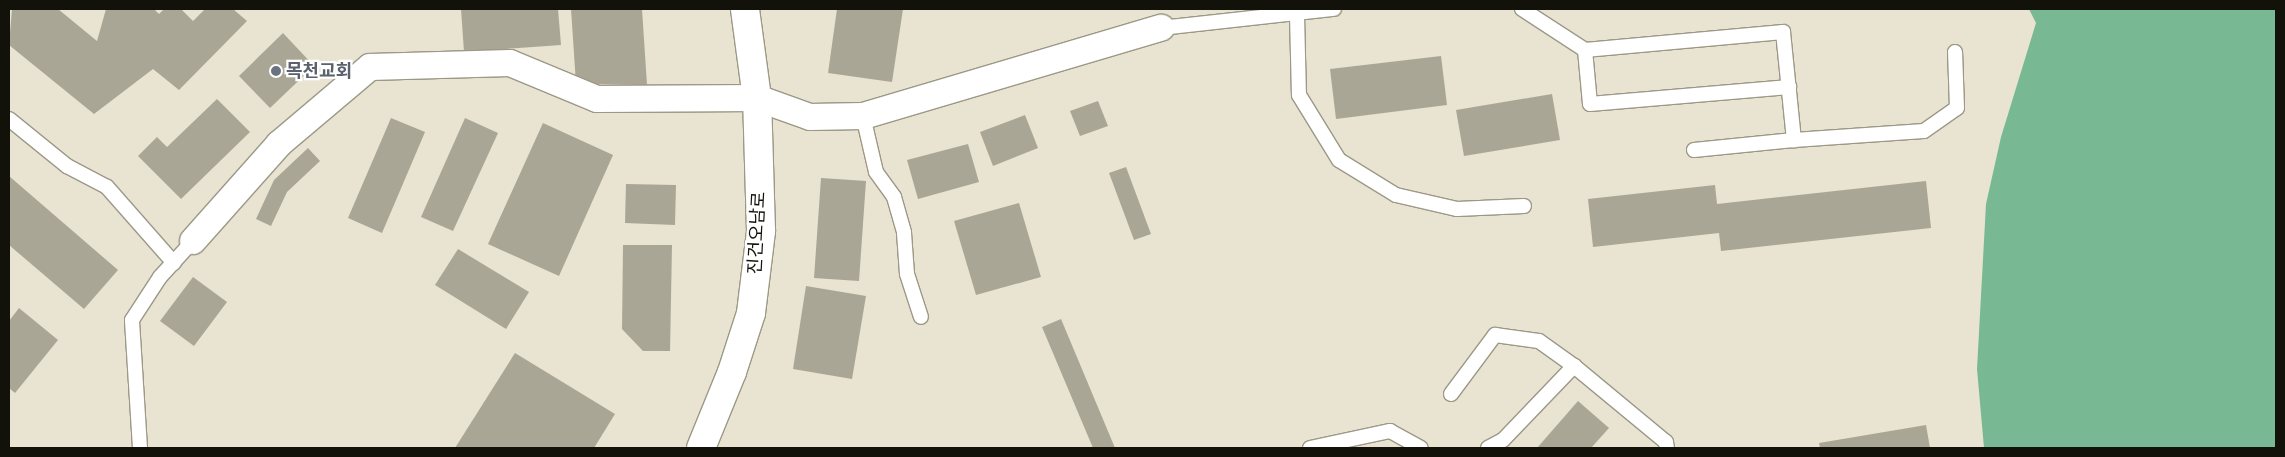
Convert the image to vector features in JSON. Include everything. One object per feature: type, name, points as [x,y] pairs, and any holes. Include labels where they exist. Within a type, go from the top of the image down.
[{"type":"main road","name":"진건오남로","points":[[701,448],[732,372],[751,313],[761,231],[757,98],[745,9]]},
{"type":"street","points":[[193,241],[279,144],[370,67],[510,63],[597,99],[757,98],[810,117],[863,116],[1161,28]]},
{"type":"lane","points":[[1161,28],[1297,15],[1334,9]]},
{"type":"lane","points":[[1522,9],[1585,50],[1783,32],[1794,140]]},
{"type":"lane","points":[[1297,15],[1299,95],[1339,160],[1396,195],[1457,209],[1524,206]]},
{"type":"lane","points":[[1585,50],[1590,104],[1789,87]]},
{"type":"lane","points":[[1694,150],[1794,140],[1924,131],[1957,108],[1954,52]]},
{"type":"lane","points":[[863,116],[876,172],[896,206],[904,232],[907,274],[921,317]]},
{"type":"lane","points":[[9,119],[67,166],[107,187],[174,263]]},
{"type":"lane","points":[[140,448],[132,320],[160,277],[193,241]]},
{"type":"lane","points":[[1451,394],[1495,335],[1539,342],[1574,366],[1666,442],[1667,448]]},
{"type":"lane","points":[[1488,448],[1503,440],[1574,366]]},
{"type":"lane","points":[[1310,448],[1390,431],[1421,448]]},
{"type":"green space","points":[[2029,9],[2276,9],[2276,448],[1984,448],[1977,369],[1986,204],[2001,137],[2036,23]]},
{"type":"building","points":[[12,9],[58,9],[97,41],[106,9],[154,9],[159,14],[164,9],[181,9],[193,21],[205,9],[233,9],[247,21],[179,90],[153,69],[94,114],[9,45]]},
{"type":"building","points":[[461,9],[558,9],[561,45],[464,52]]},
{"type":"building","points":[[571,9],[642,9],[647,85],[576,84]]},
{"type":"building","points":[[837,9],[903,9],[892,82],[828,73]]},
{"type":"building","name":"목천교회","points":[[283,33],[314,66],[270,108],[239,76]]},
{"type":"building","points":[[1441,56],[1447,105],[1336,119],[1330,69]]},
{"type":"building","points":[[1552,94],[1560,140],[1464,156],[1456,110]]},
{"type":"building","points":[[217,99],[250,132],[181,199],[138,156],[157,137],[167,147]]},
{"type":"building","points":[[1098,101],[1108,126],[1080,136],[1070,111]]},
{"type":"building","points":[[1025,115],[1038,148],[993,166],[980,132]]},
{"type":"building","points":[[391,118],[425,132],[382,233],[348,218]]},
{"type":"building","points":[[465,118],[498,133],[453,231],[421,217]]},
{"type":"building","points":[[543,123],[613,155],[559,276],[488,244]]},
{"type":"building","points":[[968,144],[979,182],[918,199],[907,160]]},
{"type":"building","points":[[308,148],[320,161],[287,192],[271,226],[256,219],[274,180]]},
{"type":"building","points":[[1126,167],[1151,234],[1134,240],[1109,173]]},
{"type":"building","points":[[9,176],[118,270],[84,309],[9,245]]},
{"type":"building","points":[[821,178],[866,181],[859,281],[814,278]]},
{"type":"building","points":[[1926,181],[1931,228],[1721,251],[1719,233],[1593,247],[1588,199],[1715,185],[1717,204]]},
{"type":"building","points":[[626,184],[676,185],[675,225],[625,223]]},
{"type":"building","points":[[1019,203],[1041,277],[976,295],[954,221]]},
{"type":"building","points":[[623,245],[672,245],[670,351],[643,351],[622,329]]},
{"type":"building","points":[[458,249],[529,292],[506,329],[435,285]]},
{"type":"building","points":[[193,277],[227,302],[194,346],[160,321]]},
{"type":"building","points":[[806,286],[866,296],[852,379],[793,369]]},
{"type":"building","points":[[19,308],[58,340],[15,393],[9,388],[9,321]]},
{"type":"building","points":[[1061,319],[1115,448],[1093,448],[1042,327]]},
{"type":"building","points":[[515,353],[615,414],[594,448],[455,448]]},
{"type":"building","points":[[1578,401],[1609,428],[1591,448],[1537,448]]},
{"type":"building","points":[[1926,425],[1930,448],[1820,448],[1819,443]]},
{"type":"place","name":"목천교회","points":[[276,71]]}]
